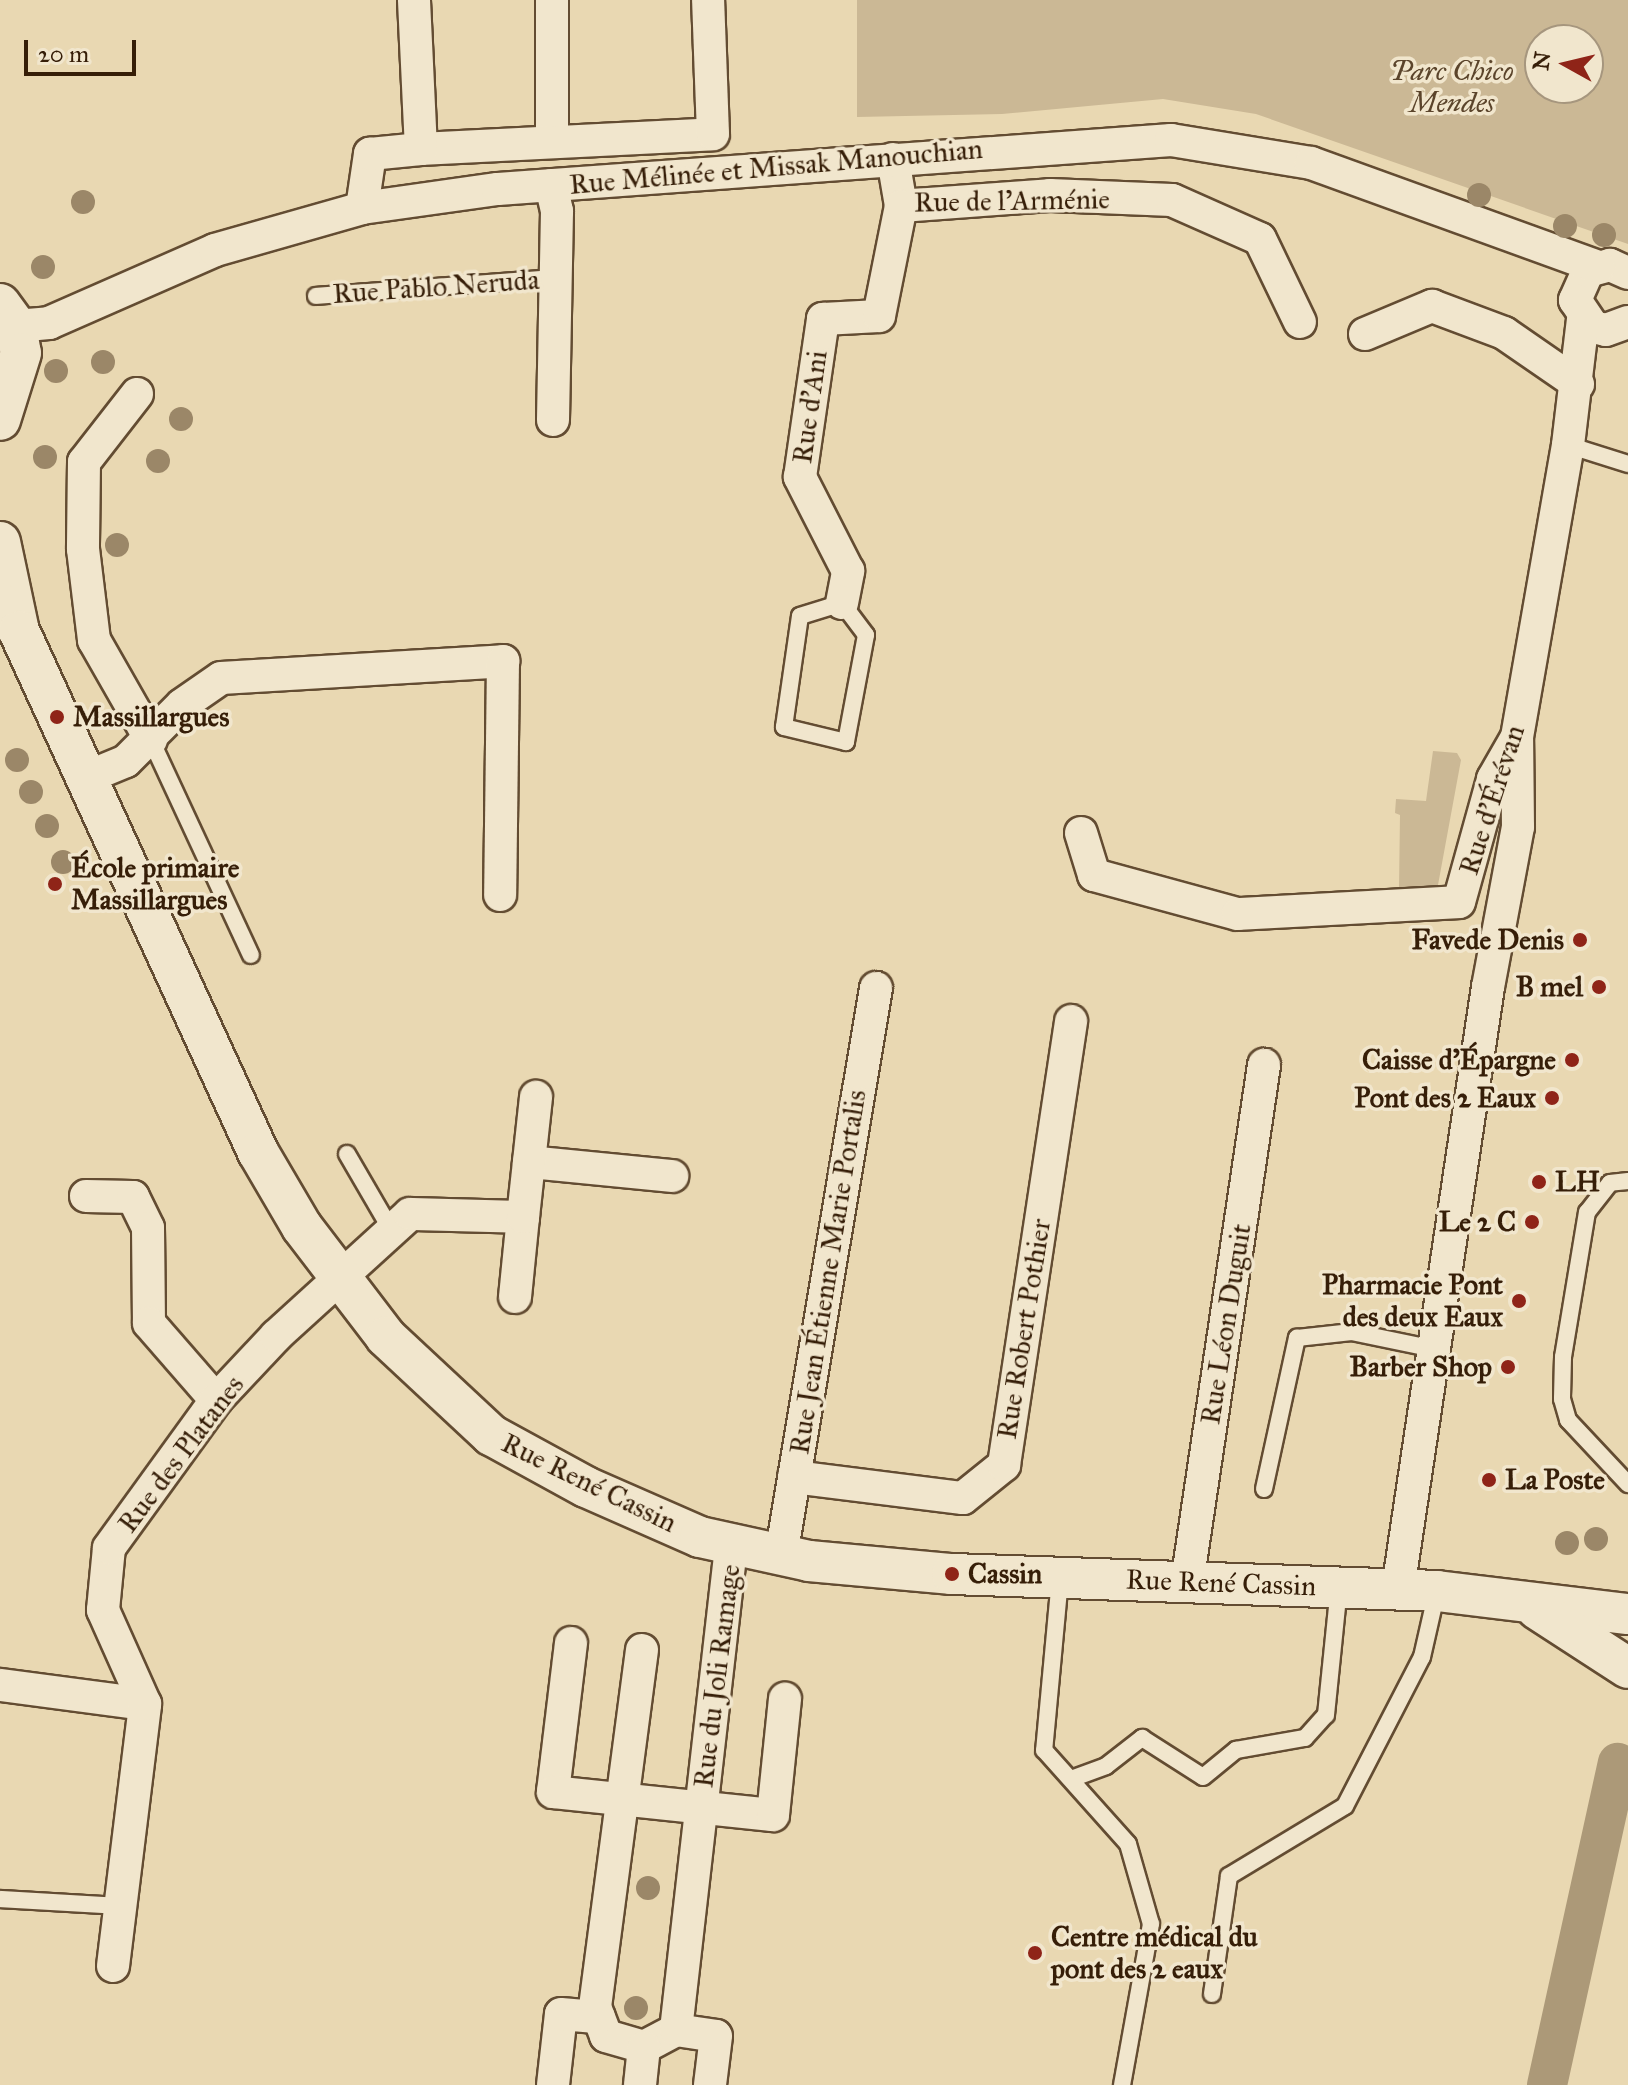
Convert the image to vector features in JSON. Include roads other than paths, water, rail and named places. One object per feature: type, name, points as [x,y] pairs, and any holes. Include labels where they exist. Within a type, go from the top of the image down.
[{"type":"street","points":[[414,0],[421,149]]},
{"type":"street","points":[[552,0],[552,142]]},
{"type":"street","points":[[362,208],[370,154],[713,134],[708,0]]},
{"type":"street","name":"Rue Mélinée et Missak Manouchian","points":[[8,315],[49,323],[215,250],[362,208],[551,185],[1171,140],[1311,163],[1542,248],[1613,270]]},
{"type":"street","name":"Rue de l'Arménie","points":[[893,159],[901,206],[1050,195],[1172,200],[1260,239],[1300,322]]},
{"type":"street","name":"Rue Pablo Neruda","points":[[551,185],[557,211],[553,420]]},
{"type":"street","name":"Rue d'Ani","points":[[842,603],[848,571],[800,477],[823,319],[879,316],[901,206]]},
{"type":"street","points":[[1542,248],[1580,304],[1606,330],[1623,325]]},
{"type":"street","points":[[1580,304],[1613,270]]},
{"type":"street","name":"Rue d'Érévan","points":[[1081,833],[1094,875],[1238,914],[1459,902],[1493,779],[1517,737],[1578,384],[1580,304]]},
{"type":"street","points":[[1365,334],[1432,306],[1504,333],[1578,384]]},
{"type":"street","points":[[0,420],[21,353],[8,315]]},
{"type":"street","name":"Rue d'Érévan","points":[[1578,384],[1623,325]]},
{"type":"street","points":[[137,394],[84,462],[83,549],[94,640],[151,740]]},
{"type":"street","name":"Rue René Cassin","points":[[0,542],[10,617],[258,1152],[340,1281],[426,1378],[491,1435],[636,1511],[731,1546],[855,1568],[1437,1591],[1628,1614]]},
{"type":"street","points":[[85,778],[126,761],[151,740],[182,705],[221,678],[503,661],[500,895]]},
{"type":"street","points":[[1398,1589],[1518,827],[1517,737]]},
{"type":"street","name":"Rue Jean Étienne Marie Portalis","points":[[781,1556],[876,988]]},
{"type":"street","name":"Rue Robert Pothier","points":[[794,1477],[963,1498],[1004,1465],[1071,1021]]},
{"type":"street","name":"Rue Léon Duguit","points":[[1187,1583],[1264,1065]]},
{"type":"street","points":[[515,1297],[536,1097]]},
{"type":"street","points":[[529,1162],[672,1176]]},
{"type":"street","points":[[86,1196],[133,1197],[148,1228],[149,1323],[216,1400]]},
{"type":"street","name":"Rue des Platanes","points":[[145,1704],[103,1610],[109,1548],[216,1400],[276,1336],[393,1233],[410,1214],[523,1217]]},
{"type":"street","name":"Rue du Joli Ramage","points":[[676,2030],[731,1546]]},
{"type":"street","name":"Rue René Cassin","points":[[1527,1603],[1628,1668]]},
{"type":"street","name":"Rue du Joli Ramage","points":[[571,1643],[553,1792],[773,1815],[785,1699]]},
{"type":"street","points":[[642,1650],[595,2007],[606,2036],[644,2047],[676,2030],[716,2036],[710,2085]]},
{"type":"street","points":[[0,1685],[145,1704],[113,1966]]},
{"type":"street","points":[[553,2085],[561,2014],[599,2017]]},
{"type":"street","points":[[640,2085],[644,2047]]},
{"type":"lane","name":"Rue Pablo Neruda","points":[[316,296],[556,278]]},
{"type":"lane","points":[[1568,445],[1628,464]]},
{"type":"lane","points":[[842,603],[866,635],[846,742],[784,727],[800,616],[842,603]]},
{"type":"lane","points":[[151,740],[251,955]]},
{"type":"lane","points":[[347,1154],[393,1233]]},
{"type":"lane","points":[[1628,1181],[1610,1183],[1597,1192],[1587,1212],[1563,1357],[1562,1399],[1568,1420],[1628,1484]]},
{"type":"lane","points":[[1264,1489],[1297,1338],[1352,1332],[1434,1349]]},
{"type":"lane","points":[[1060,1578],[1044,1750],[1128,1844],[1151,1924],[1122,2085]]},
{"type":"lane","points":[[1071,1779],[1106,1766],[1142,1738],[1203,1777],[1236,1750],[1305,1738],[1326,1715],[1339,1587]]},
{"type":"lane","points":[[1212,1994],[1229,1876],[1345,1806],[1422,1657],[1437,1591]]},
{"type":"lane","points":[[0,1899],[121,1906]]},
{"type":"waterway","points":[[1547,2085],[1618,1763]]},
{"type":"place","name":"Massillargues","points":[[57,717]]},
{"type":"place","name":"École primaire Massillargues","points":[[55,884]]},
{"type":"place","name":"Favede Denis","points":[[1580,940]]},
{"type":"place","name":"B mel","points":[[1599,987]]},
{"type":"place","name":"Caisse d'Épargne","points":[[1572,1060]]},
{"type":"place","name":"Pont des 2 Eaux","points":[[1552,1098]]},
{"type":"place","name":"LH","points":[[1539,1182]]},
{"type":"place","name":"Le 2 C","points":[[1532,1222]]},
{"type":"place","name":"Pharmacie Pont des deux Eaux","points":[[1519,1301]]},
{"type":"place","name":"Barber Shop","points":[[1508,1367]]},
{"type":"place","name":"La Poste","points":[[1489,1480]]},
{"type":"place","name":"Cassin","points":[[952,1574]]},
{"type":"place","name":"Centre médical du pont des 2 eaux","points":[[1035,1953]]},
{"type":"park label","name":"Parc Chico Mendes","points":[[1452,87]]}]
